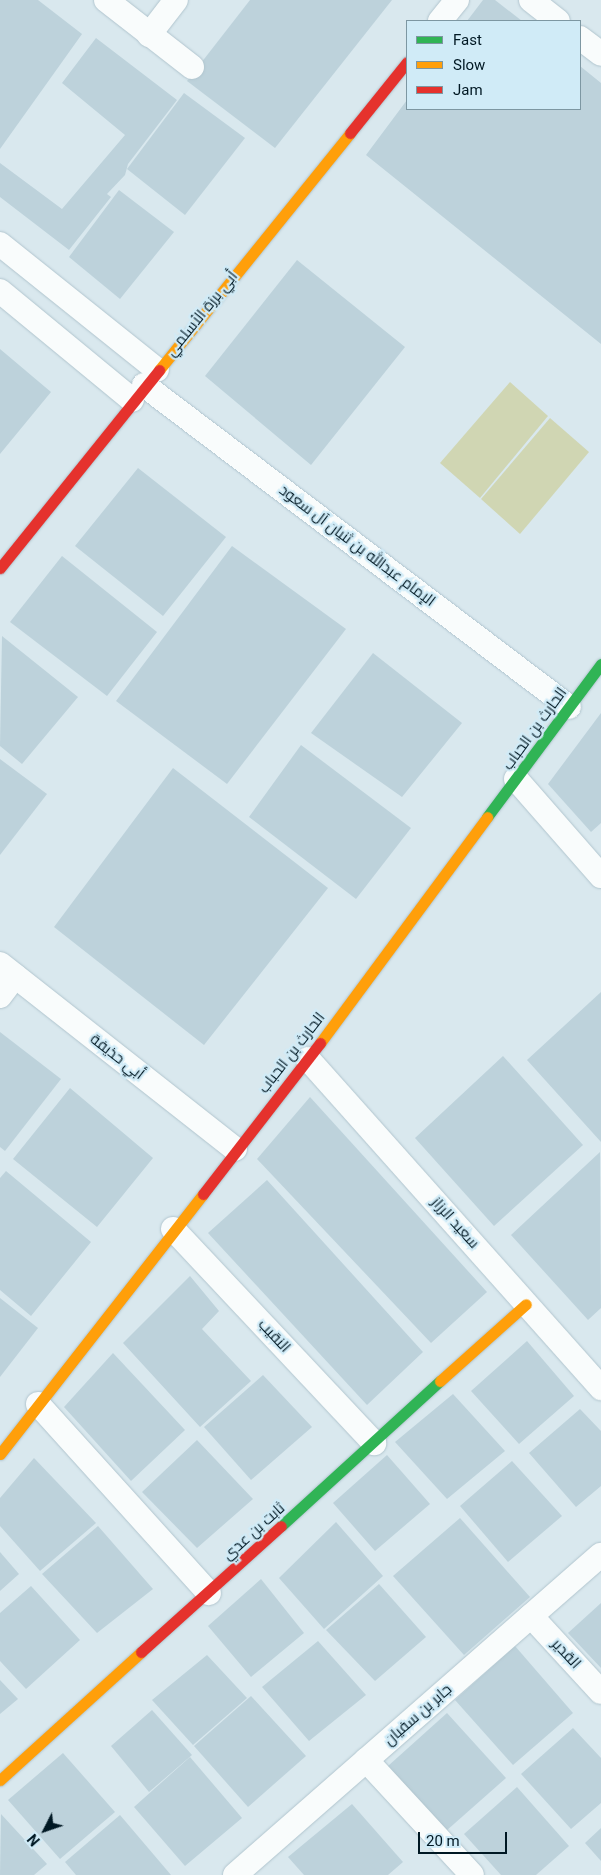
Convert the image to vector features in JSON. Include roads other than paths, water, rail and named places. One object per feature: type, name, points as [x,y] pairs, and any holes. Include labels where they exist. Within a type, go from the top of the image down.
[{"type":"street","points":[[106,0],[192,67]]},
{"type":"street","points":[[149,35],[176,0]]},
{"type":"street","points":[[441,20],[458,0]]},
{"type":"street","points":[[531,0],[557,20]]},
{"type":"street","points":[[581,39],[601,54]]},
{"type":"street","name":"أبي برزة الأسلمي","points":[[0,568],[144,385],[406,63]]},
{"type":"street","name":"الإمام عبدالله بن ثنيان آل سعود","points":[[0,244],[144,385]]},
{"type":"street","name":"الإمام عبدالله بن ثنيان آل سعود","points":[[0,291],[144,385],[569,707]]},
{"type":"street","name":"الحارث بن الحباب","points":[[0,1454],[235,1149],[308,1058],[601,664]]},
{"type":"street","points":[[516,780],[601,876]]},
{"type":"street","points":[[0,996],[7,970]]},
{"type":"street","name":"أبي حذيفة","points":[[7,970],[235,1149]]},
{"type":"street","name":"سعيد الرزاز","points":[[308,1058],[601,1388]]},
{"type":"street","name":"النقيب","points":[[173,1229],[374,1443]]},
{"type":"street","name":"ثابت بن عدي","points":[[0,1780],[209,1593],[526,1304]]},
{"type":"street","points":[[38,1404],[209,1593]]},
{"type":"street","name":"جابر بن سفيان","points":[[235,1875],[601,1555]]},
{"type":"street","name":"القدير","points":[[531,1616],[601,1692]]},
{"type":"street","points":[[366,1760],[472,1875]]}]
